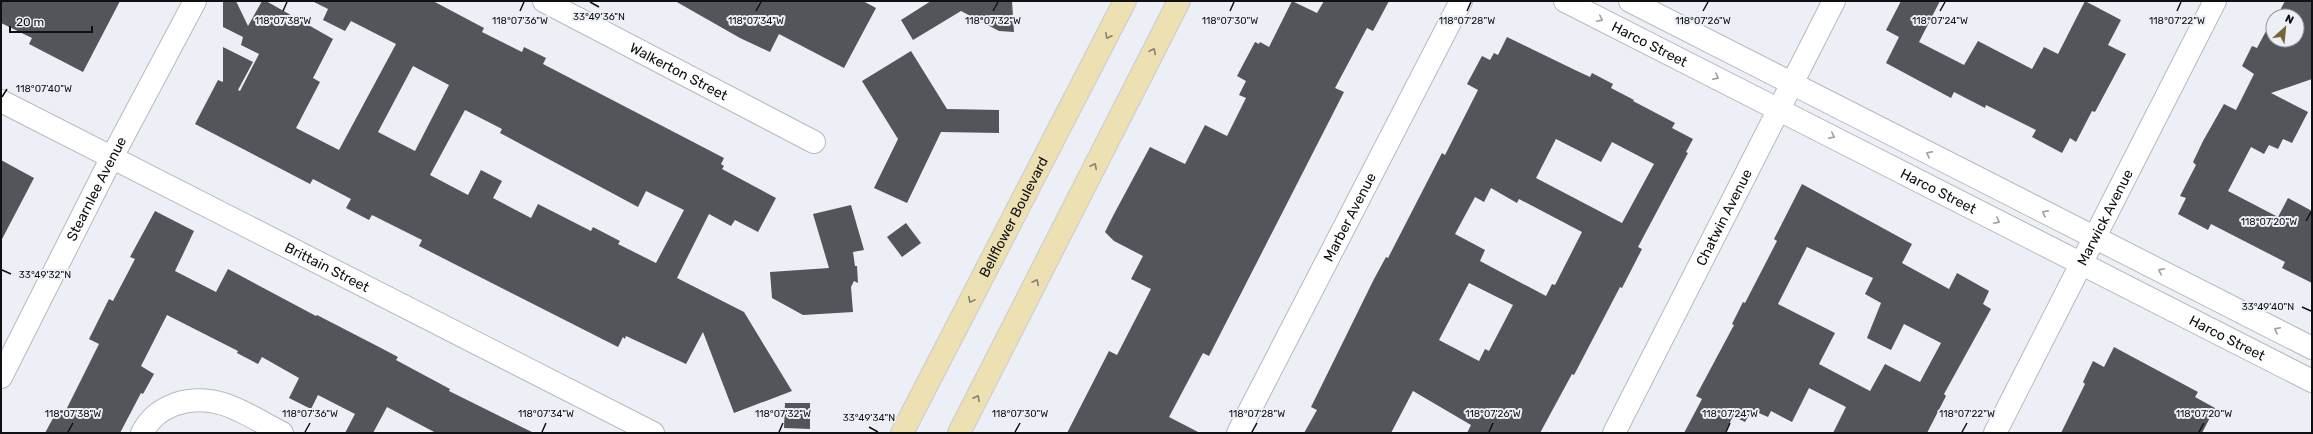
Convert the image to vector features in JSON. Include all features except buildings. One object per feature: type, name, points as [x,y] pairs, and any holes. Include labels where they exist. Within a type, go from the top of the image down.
[{"type":"main road","name":"Bellflower Boulevard","points":[[902,433],[1126,1]]},
{"type":"main road","points":[[959,433],[1178,1]]},
{"type":"street","name":"Stearnlee Avenue","points":[[1,377],[111,159],[195,1]]},
{"type":"street","name":"Walkerton Street","points":[[544,1],[814,142]]},
{"type":"street","name":"Marber Avenue","points":[[1238,433],[1461,1]]},
{"type":"street","name":"Harco Street","points":[[1565,1],[2312,381]]},
{"type":"street","name":"Harco Street","points":[[1630,1],[2312,348]]},
{"type":"street","name":"Chatwin Avenue","points":[[1614,433],[1834,1]]},
{"type":"street","name":"Marwick Avenue","points":[[1995,433],[2215,1]]},
{"type":"street","name":"Brittain Street","points":[[1,101],[111,159],[653,433]]},
{"type":"street","points":[[142,433],[149,421],[163,408],[201,398],[224,403],[282,433]]}]
